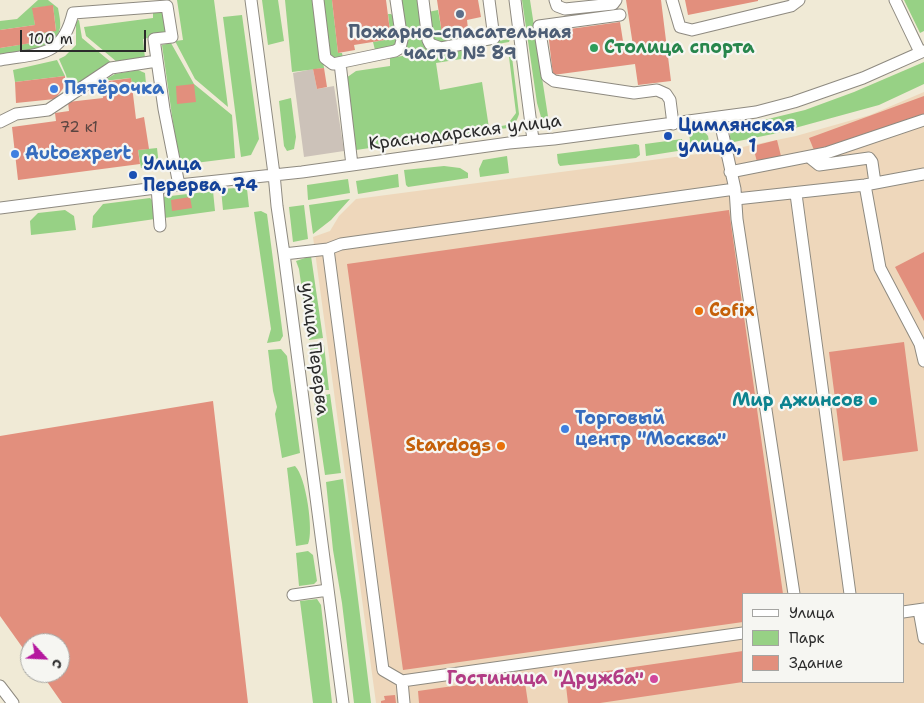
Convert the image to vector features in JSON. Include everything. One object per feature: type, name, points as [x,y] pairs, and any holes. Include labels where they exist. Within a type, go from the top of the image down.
[{"type":"street","name":"улица Перерва","points":[[251,0],[274,174],[276,206],[284,254],[343,703]]},
{"type":"street","points":[[318,0],[326,58],[333,64],[395,51],[400,48],[402,40],[396,0]]},
{"type":"street","points":[[423,0],[428,40],[430,44],[441,48],[494,38],[489,0]]},
{"type":"street","points":[[516,0],[533,140]]},
{"type":"street","points":[[555,0],[557,6],[565,8],[613,4],[616,0]]},
{"type":"street","points":[[672,0],[680,27],[692,30],[791,6],[800,0]]},
{"type":"street","points":[[896,0],[922,51]]},
{"type":"street","points":[[0,60],[38,54],[52,48],[61,42],[68,31],[73,13],[166,3],[172,37],[154,39],[179,184]]},
{"type":"street","points":[[620,15],[540,26],[548,76],[554,81],[634,94],[657,90],[666,94],[670,100],[673,124]]},
{"type":"street","name":"Краснодарская улица","points":[[0,208],[179,184],[352,165],[756,112],[794,102],[864,78],[922,51]]},
{"type":"street","points":[[0,122],[16,114],[48,110],[111,68],[157,61]]},
{"type":"street","points":[[340,63],[352,165]]},
{"type":"street","points":[[719,117],[727,146],[730,172],[736,194],[737,219],[794,593]]},
{"type":"street","points":[[730,172],[826,153],[924,120]]},
{"type":"street","points":[[809,157],[819,165],[868,158],[872,162],[870,184],[880,268],[920,344],[924,361]]},
{"type":"street","points":[[284,254],[328,248],[340,244],[736,194],[796,194],[870,184],[924,174]]},
{"type":"street","points":[[156,187],[160,226]]},
{"type":"street","points":[[796,194],[850,593]]},
{"type":"street","points":[[328,248],[382,670],[402,682],[742,633]]},
{"type":"street","points":[[293,595],[328,590]]},
{"type":"street","points":[[904,612],[922,610],[924,638]]},
{"type":"street","points":[[402,682],[404,703]]},
{"type":"street","points":[[0,686],[14,703]]},
{"type":"shaded area","points":[[313,69],[317,89],[334,86],[344,151],[304,157],[293,73]]},
{"type":"shaded area","points":[[924,92],[924,703],[376,703],[313,237],[330,231],[339,216],[356,199],[728,150],[796,136],[870,115]]},
{"type":"green space","points":[[38,0],[48,0],[58,8],[60,28],[57,36],[44,46],[26,51],[0,54],[0,48],[37,42],[36,34],[56,30],[53,6],[33,8],[35,25],[0,30],[0,21],[17,19]]},
{"type":"green space","points":[[177,0],[214,0],[228,107],[195,79],[175,41],[183,40]]},
{"type":"green space","points":[[262,0],[278,0],[284,41],[268,45]]},
{"type":"green space","points":[[285,0],[315,0],[324,68],[292,72]]},
{"type":"green space","points":[[322,0],[332,0],[338,53],[342,53],[343,58],[338,59],[330,55]]},
{"type":"green space","points":[[401,0],[421,0],[427,46],[461,47],[510,39],[509,42],[474,48],[474,57],[436,63],[440,90],[482,82],[489,128],[507,125],[516,113],[509,57],[512,57],[519,114],[514,124],[508,128],[356,150],[346,78],[356,71],[390,66],[390,58],[408,55]]},
{"type":"green space","points":[[522,0],[530,0],[549,123],[544,123],[537,103]]},
{"type":"green space","points":[[904,0],[924,0],[924,31],[920,33]]},
{"type":"green space","points":[[165,10],[167,34],[143,39],[145,58],[117,62],[86,36],[84,27],[153,18],[153,13]]},
{"type":"green space","points":[[438,10],[442,33],[461,31],[462,41],[445,44],[432,42],[428,12]]},
{"type":"green space","points":[[388,14],[395,18],[398,44],[394,48],[375,50],[373,42],[391,39]]},
{"type":"green space","points":[[242,15],[259,139],[251,155],[241,157],[223,17]]},
{"type":"green space","points":[[79,20],[82,38],[112,63],[70,91],[59,59],[76,45],[76,21]]},
{"type":"green space","points":[[171,43],[194,84],[232,115],[235,158],[179,165],[162,45]]},
{"type":"green space","points":[[57,60],[65,76],[15,82],[13,70]]},
{"type":"green space","points":[[924,62],[924,84],[879,105],[773,134],[729,143],[731,128],[805,110],[854,92]]},
{"type":"green space","points":[[138,70],[145,73],[145,86],[132,88],[131,78],[103,81],[115,74]]},
{"type":"green space","points":[[291,98],[296,137],[294,149],[287,151],[284,146],[279,101]]},
{"type":"green space","points":[[703,130],[708,136],[710,147],[691,150],[689,132]]},
{"type":"green space","points":[[682,139],[684,150],[646,156],[645,144]]},
{"type":"green space","points":[[639,145],[640,155],[636,158],[560,166],[558,163],[557,154]]},
{"type":"green space","points":[[157,148],[159,166],[141,168],[138,150]]},
{"type":"green space","points":[[507,156],[509,173],[480,177],[479,169],[483,160]]},
{"type":"green space","points":[[444,166],[460,168],[468,173],[468,178],[408,187],[406,185],[404,170]]},
{"type":"green space","points":[[398,174],[399,187],[358,194],[356,181]]},
{"type":"green space","points":[[348,179],[350,193],[308,200],[307,185]]},
{"type":"green space","points":[[221,189],[247,189],[249,207],[223,210]]},
{"type":"green space","points":[[213,191],[215,211],[164,218],[162,197]]},
{"type":"green space","points":[[150,198],[153,201],[155,219],[92,228],[93,216],[103,204]]},
{"type":"green space","points":[[350,199],[331,220],[313,234],[309,205]]},
{"type":"green space","points":[[304,205],[308,239],[293,242],[289,207]]},
{"type":"green space","points":[[65,210],[74,216],[76,230],[31,235],[30,221],[38,213]]},
{"type":"green space","points":[[261,211],[267,214],[283,336],[280,341],[267,343],[271,329],[254,212]]},
{"type":"green space","points":[[311,256],[323,338],[309,340],[299,269],[296,261]]},
{"type":"green space","points":[[324,345],[329,390],[323,390],[322,388],[314,389],[310,347]]},
{"type":"green space","points":[[281,349],[287,356],[300,453],[282,458],[275,414],[277,407],[268,350]]},
{"type":"green space","points":[[330,394],[341,473],[325,475],[314,400]]},
{"type":"green space","points":[[295,466],[303,481],[306,492],[310,528],[308,544],[296,546],[287,468]]},
{"type":"green space","points":[[343,479],[371,703],[354,703],[342,603],[333,550],[326,482]]},
{"type":"green space","points":[[308,551],[313,555],[317,581],[314,584],[299,586],[296,553]]},
{"type":"green space","points":[[317,599],[321,605],[332,703],[313,703],[300,601]]},
{"type":"building","points":[[332,0],[386,0],[391,39],[354,45],[355,50],[338,53]]},
{"type":"building","name":"Пожарно-спасательная часть № 89","points":[[437,0],[478,0],[481,17],[467,20],[468,29],[442,34]]},
{"type":"building","points":[[626,0],[661,0],[671,81],[638,85],[635,64],[553,75],[548,32],[620,22],[625,54],[634,52]]},
{"type":"building","points":[[685,0],[758,0],[758,1],[688,15]]},
{"type":"building","points":[[53,5],[56,31],[36,34],[38,42],[0,48],[0,30],[35,25],[32,8]]},
{"type":"building","points":[[324,68],[327,87],[317,89],[313,69]]},
{"type":"building","points":[[65,76],[65,86],[55,99],[16,103],[15,82]]},
{"type":"building","points":[[131,78],[136,119],[144,117],[149,149],[138,150],[140,164],[18,180],[12,127],[56,121],[55,113],[69,111],[68,102],[103,98],[101,82]]},
{"type":"building","points":[[194,84],[196,102],[177,104],[176,86]]},
{"type":"building","points":[[924,96],[924,115],[816,155],[809,138]]},
{"type":"building","points":[[777,140],[781,156],[757,162],[753,146]]},
{"type":"building","points":[[190,197],[192,208],[172,211],[171,200]]},
{"type":"building","name":"Торговый центр \"Москва\"","points":[[729,210],[783,593],[742,593],[742,622],[403,670],[347,264]]},
{"type":"building","points":[[924,252],[924,321],[895,267]]},
{"type":"building","name":"Мир джинсов","points":[[904,342],[918,451],[843,461],[829,352]]},
{"type":"building","points":[[213,401],[248,703],[62,703],[48,683],[70,683],[70,633],[20,633],[20,644],[0,616],[0,436]]},
{"type":"building","name":"Гостиница \"Дружба\"","points":[[742,651],[742,682],[600,703],[568,703],[565,677]]},
{"type":"building","points":[[524,676],[528,703],[419,703],[418,691]]},
{"type":"building","points":[[395,695],[396,703],[381,703],[381,701],[385,700],[384,696]]},
{"type":"place","name":"Пожарно-спасательная часть № 89","points":[[460,14]]},
{"type":"place","name":"Столица спорта","points":[[594,48]]},
{"type":"place","name":"Пятёрочка","points":[[54,89]]},
{"type":"place","name":"Цимлянская улица, 1","points":[[668,136]]},
{"type":"place","name":"Autoexpert","points":[[15,154]]},
{"type":"place","name":"Улица Перерва, 74","points":[[133,175]]},
{"type":"place","name":"Cofix","points":[[699,311]]},
{"type":"place","name":"Мир джинсов","points":[[873,401]]},
{"type":"place","name":"Торговый центр \"Москва\"","points":[[565,429]]},
{"type":"place","name":"Stardogs","points":[[501,446]]},
{"type":"place","name":"Гостиница \"Дружба\"","points":[[654,679]]}]
